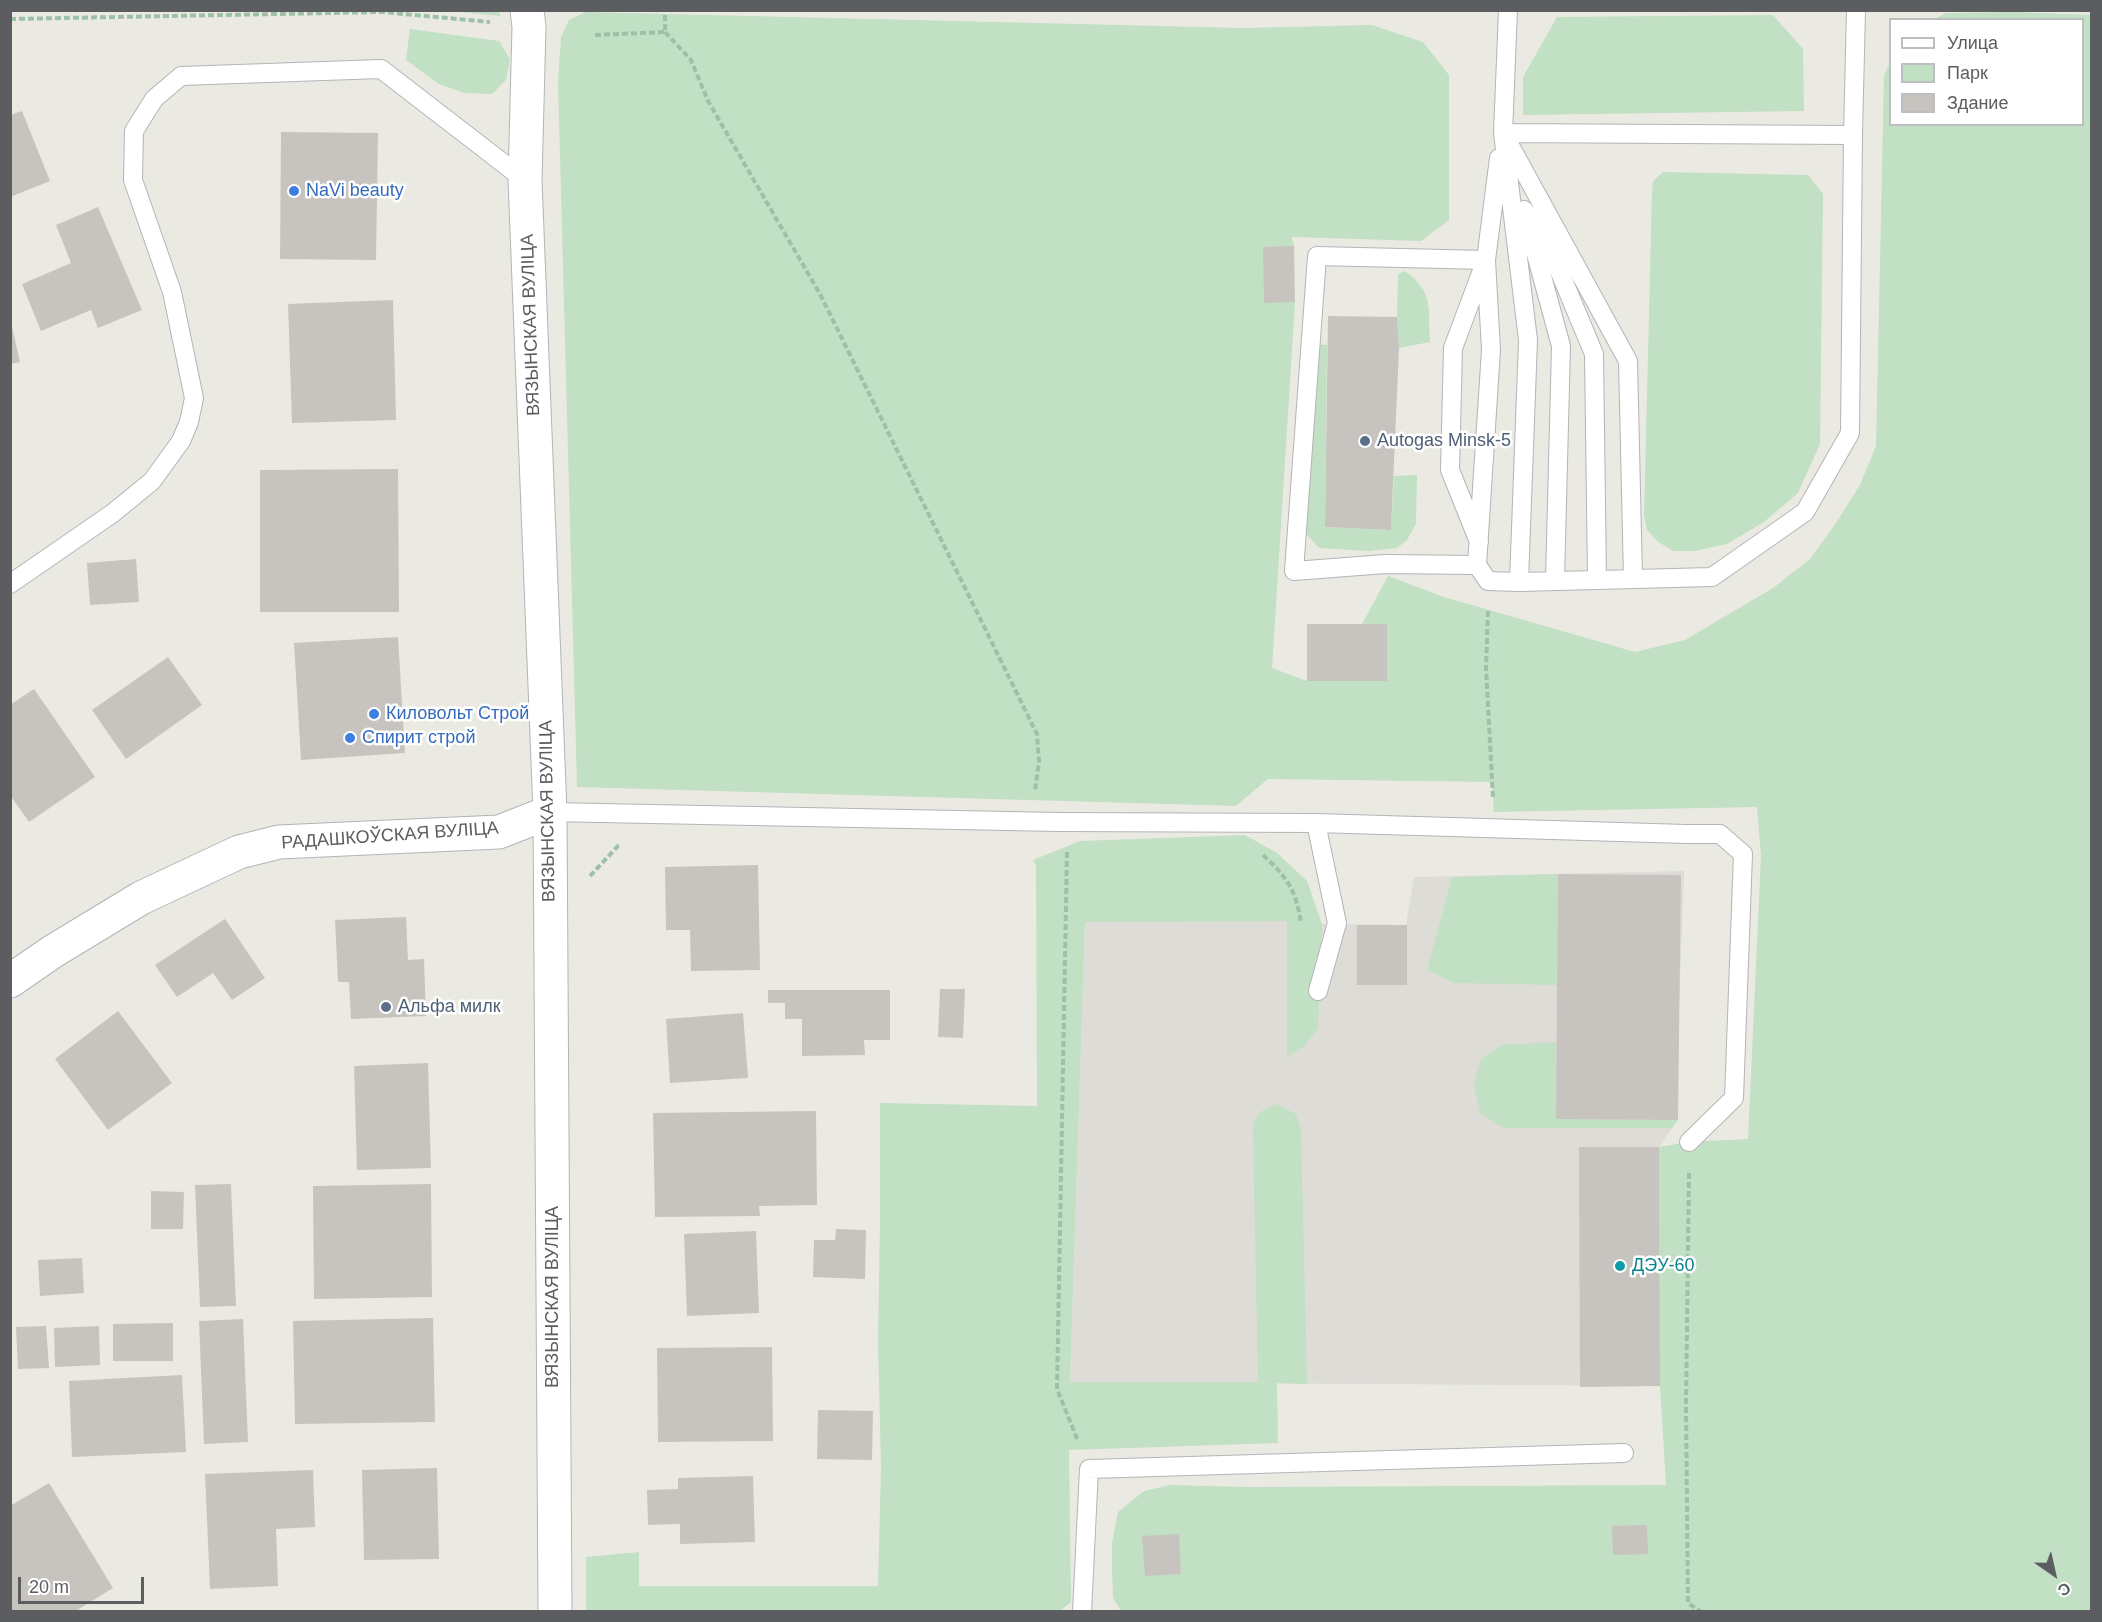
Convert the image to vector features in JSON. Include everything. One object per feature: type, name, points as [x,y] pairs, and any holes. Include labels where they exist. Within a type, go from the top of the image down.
[{"type":"street","name":"ВЯЗЫНСКАЯ ВУЛІЦА","points":[[527,10],[529,27],[525,180],[550,812],[555,1611]]},
{"type":"street","name":"РАДАШКОЎСКАЯ ВУЛІЦА","points":[[10,981],[52,952],[141,898],[239,852],[279,842],[499,832],[550,812]]},
{"type":"lane","points":[[1508,10],[1503,133],[1486,260],[1491,350],[1477,565],[1488,581],[1519,582],[1712,577],[1804,512],[1850,433],[1852,135],[1856,10]]},
{"type":"lane","points":[[10,584],[113,513],[152,481],[181,441],[189,422],[194,398],[172,292],[133,180],[134,131],[154,99],[181,76],[381,69],[525,180]]},
{"type":"lane","points":[[1503,133],[1852,135]]},
{"type":"lane","points":[[1503,133],[1628,361],[1633,578]]},
{"type":"lane","points":[[1503,133],[1594,354],[1597,579]]},
{"type":"lane","points":[[1503,133],[1561,346],[1555,580]]},
{"type":"lane","points":[[1503,133],[1528,340],[1519,582]]},
{"type":"lane","points":[[1477,565],[1385,564],[1294,571],[1317,256],[1486,260]]},
{"type":"lane","points":[[1479,542],[1450,470],[1453,348],[1486,260]]},
{"type":"lane","points":[[550,812],[1059,822],[1316,823],[1720,834],[1743,854],[1734,1098],[1689,1142]]},
{"type":"lane","points":[[1316,823],[1337,923],[1318,991]]},
{"type":"lane","points":[[1082,1611],[1089,1469],[1624,1453]]},
{"type":"path","points":[[665,10],[665,32],[691,60],[708,101],[820,294],[1037,734],[1040,762],[1034,791],[1059,822],[1067,850],[1057,1389],[1089,1469]]},
{"type":"path","points":[[10,19],[382,12],[496,23]]},
{"type":"path","points":[[595,35],[665,32]]},
{"type":"path","points":[[1488,581],[1486,668],[1495,829]]},
{"type":"path","points":[[1689,1142],[1686,1405],[1688,1603],[1701,1611]]},
{"type":"shaded area","name":"ДЭУ-60","points":[[1684,871],[1675,1116],[1672,1128],[1659,1147],[1660,1386],[1070,1382],[1085,921],[1287,921],[1322,924],[1406,925],[1414,877]]},
{"type":"green space","points":[[449,11],[498,11],[501,16]]},
{"type":"green space","points":[[585,12],[1243,28],[1372,25],[1423,42],[1449,75],[1449,220],[1421,241],[1292,237],[1294,246],[1264,302],[1295,302],[1272,668],[1307,681],[1387,681],[1387,625],[1362,624],[1388,576],[1444,597],[1635,652],[1685,640],[1773,588],[1810,559],[1860,485],[1876,446],[1884,75],[1889,65],[1889,126],[2084,126],[2084,18],[1937,18],[1946,13],[2016,12],[2091,15],[2091,1611],[1121,1611],[1113,1598],[1112,1543],[1118,1512],[1144,1491],[1170,1485],[1248,1487],[1666,1485],[1660,1386],[1659,1147],[1689,1142],[1748,1139],[1761,856],[1757,807],[1494,812],[1492,782],[1268,779],[1236,806],[577,787],[558,82],[561,37],[569,20]]},
{"type":"green space","points":[[1773,15],[1803,49],[1804,111],[1523,115],[1523,77],[1557,17]]},
{"type":"green space","points":[[410,29],[499,41],[510,59],[506,80],[492,94],[464,93],[439,84],[406,60]]},
{"type":"green space","points":[[1663,172],[1808,175],[1823,194],[1820,444],[1798,493],[1764,522],[1727,544],[1695,551],[1674,551],[1658,542],[1647,530],[1644,515],[1652,191],[1653,181]]},
{"type":"green space","points":[[1405,271],[1421,286],[1428,302],[1430,342],[1399,348],[1398,274]]},
{"type":"green space","points":[[1306,344],[1327,345],[1325,527],[1391,530],[1394,476],[1417,475],[1416,524],[1407,540],[1397,548],[1369,551],[1319,548],[1307,535],[1305,516]]},
{"type":"green space","points":[[1245,835],[1277,853],[1307,881],[1322,924],[1318,1028],[1304,1046],[1287,1057],[1287,921],[1085,922],[1070,1382],[1258,1382],[1253,1130],[1255,1120],[1260,1113],[1276,1104],[1296,1114],[1301,1130],[1307,1384],[1277,1383],[1278,1443],[1069,1450],[1071,1602],[1060,1611],[587,1612],[586,1557],[639,1552],[639,1586],[878,1586],[881,1467],[878,1341],[880,1103],[1037,1106],[1036,865],[1033,860],[1080,841]]},
{"type":"green space","points":[[1558,874],[1557,985],[1455,983],[1427,970],[1452,877]]},
{"type":"green space","points":[[1556,1042],[1556,1119],[1678,1120],[1672,1128],[1504,1128],[1480,1113],[1474,1085],[1481,1059],[1502,1045]]},
{"type":"building","points":[[22,111],[50,181],[10,197],[10,115]]},
{"type":"building","points":[[281,132],[378,133],[376,260],[280,259]]},
{"type":"building","points":[[98,207],[142,310],[98,328],[91,310],[41,331],[22,284],[71,263],[56,225]]},
{"type":"building","points":[[1294,246],[1295,302],[1264,303],[1263,247]]},
{"type":"building","points":[[393,300],[396,420],[292,423],[288,304]]},
{"type":"building","points":[[1328,316],[1397,317],[1399,348],[1391,530],[1325,527]]},
{"type":"building","points":[[10,318],[20,362],[10,364]]},
{"type":"building","points":[[398,469],[399,612],[260,612],[260,470]]},
{"type":"building","points":[[136,559],[139,602],[90,605],[87,563]]},
{"type":"building","points":[[1307,624],[1387,624],[1387,681],[1307,681]]},
{"type":"building","points":[[398,637],[405,753],[301,760],[294,643]]},
{"type":"building","points":[[168,657],[202,705],[126,759],[92,710]]},
{"type":"building","points":[[34,689],[95,777],[29,822],[10,795],[10,705]]},
{"type":"building","points":[[758,865],[760,970],[691,971],[690,930],[666,930],[665,867]]},
{"type":"building","points":[[1558,874],[1681,875],[1678,1120],[1556,1119]]},
{"type":"building","points":[[406,917],[408,960],[424,959],[426,1016],[351,1019],[349,982],[338,982],[335,920]]},
{"type":"building","points":[[225,919],[265,978],[232,1000],[213,973],[177,997],[155,965]]},
{"type":"building","points":[[1357,925],[1407,925],[1407,985],[1357,985]]},
{"type":"building","points":[[940,989],[965,989],[963,1038],[938,1037]]},
{"type":"building","points":[[768,990],[890,990],[890,1040],[864,1040],[865,1055],[802,1056],[802,1019],[785,1019],[785,1003],[768,1003]]},
{"type":"building","points":[[118,1011],[172,1083],[108,1130],[55,1059]]},
{"type":"building","points":[[743,1013],[748,1078],[670,1083],[666,1019]]},
{"type":"building","points":[[428,1063],[431,1168],[357,1170],[354,1066]]},
{"type":"building","points":[[816,1111],[817,1205],[759,1206],[760,1216],[655,1217],[653,1113]]},
{"type":"building","name":"ДЭУ-60","points":[[1579,1147],[1659,1147],[1660,1386],[1580,1387]]},
{"type":"building","points":[[231,1184],[236,1306],[200,1307],[195,1185]]},
{"type":"building","points":[[431,1184],[432,1297],[314,1299],[313,1186]]},
{"type":"building","points":[[151,1191],[184,1192],[183,1229],[151,1229]]},
{"type":"building","points":[[836,1229],[866,1230],[865,1279],[813,1277],[814,1240],[835,1240]]},
{"type":"building","points":[[756,1231],[759,1313],[687,1316],[684,1234]]},
{"type":"building","points":[[82,1258],[84,1293],[40,1296],[38,1260]]},
{"type":"building","points":[[433,1318],[435,1422],[295,1424],[293,1321]]},
{"type":"building","points":[[243,1319],[248,1442],[204,1444],[199,1321]]},
{"type":"building","points":[[173,1323],[173,1361],[113,1361],[113,1324]]},
{"type":"building","points":[[46,1326],[49,1368],[18,1369],[16,1327]]},
{"type":"building","points":[[99,1326],[100,1365],[55,1367],[54,1328]]},
{"type":"building","points":[[772,1347],[773,1441],[658,1442],[657,1348]]},
{"type":"building","points":[[182,1375],[186,1452],[72,1457],[69,1381]]},
{"type":"building","points":[[818,1410],[873,1411],[872,1460],[817,1459]]},
{"type":"building","points":[[437,1468],[439,1559],[364,1560],[362,1470]]},
{"type":"building","points":[[313,1470],[315,1527],[276,1529],[278,1586],[210,1589],[205,1474]]},
{"type":"building","points":[[753,1476],[755,1542],[680,1544],[680,1524],[648,1525],[647,1490],[678,1489],[678,1478]]},
{"type":"building","points":[[49,1483],[113,1588],[74,1612],[12,1612],[10,1506]]},
{"type":"building","points":[[1647,1525],[1648,1554],[1613,1555],[1612,1526]]},
{"type":"building","points":[[1179,1534],[1181,1574],[1145,1576],[1142,1536]]},
{"type":"place","name":"NaVi beauty","points":[[294,191]]},
{"type":"place","name":"Autogas Minsk-5","points":[[1365,441]]},
{"type":"place","name":"Киловольт Строй","points":[[374,714]]},
{"type":"place","name":"Спирит строй","points":[[350,738]]},
{"type":"place","name":"Альфа милк","points":[[386,1007]]},
{"type":"place","name":"ДЭУ-60","points":[[1620,1266]]}]
